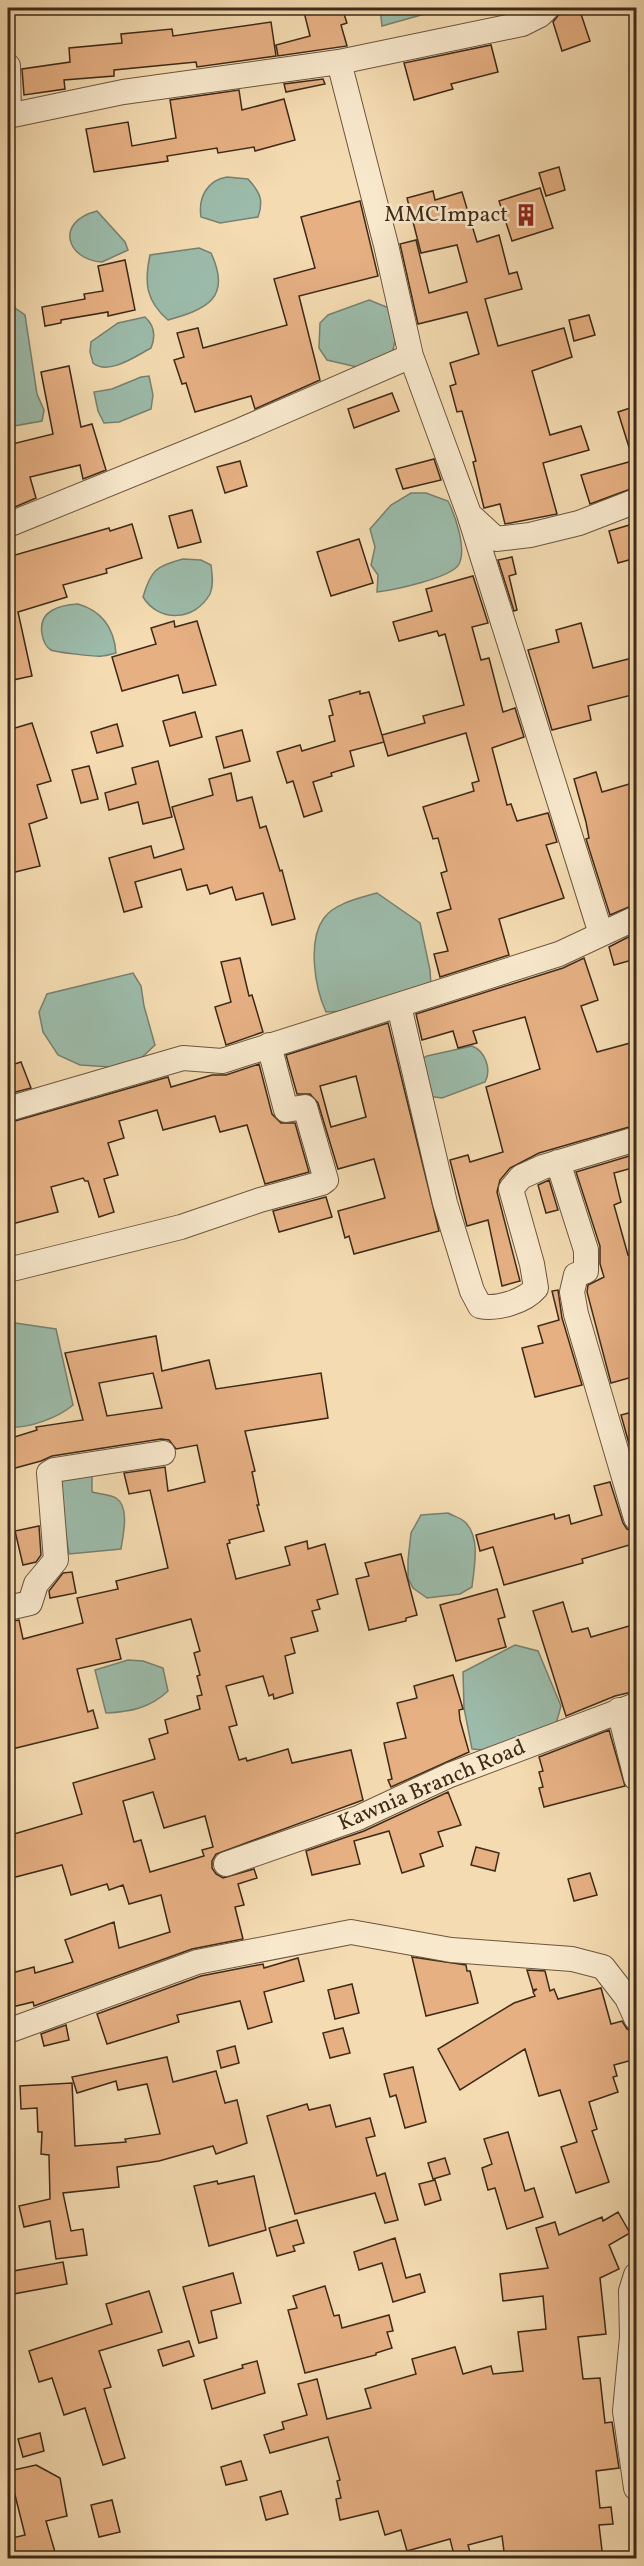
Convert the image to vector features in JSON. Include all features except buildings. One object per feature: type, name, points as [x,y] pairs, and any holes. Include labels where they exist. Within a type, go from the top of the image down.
[{"type":"street","points":[[8,66],[8,116],[123,92],[339,62],[522,24],[540,15],[547,8]]},
{"type":"street","points":[[339,62],[386,245],[411,356],[469,514],[601,934]]},
{"type":"street","points":[[8,525],[241,430],[411,356]]},
{"type":"street","points":[[469,514],[496,539],[530,535],[579,523],[636,501]]},
{"type":"street","points":[[8,1109],[183,1058],[222,1061],[558,954],[636,918]]},
{"type":"street","points":[[399,1006],[445,1203],[472,1291],[480,1306],[490,1308],[499,1306],[531,1294],[536,1288],[532,1264],[510,1190],[521,1177],[558,1162],[636,1139]]},
{"type":"street","points":[[8,1270],[181,1227],[260,1200],[322,1184],[326,1180],[305,1107],[286,1110],[269,1045]]},
{"type":"street","points":[[558,1162],[586,1251],[586,1271],[576,1275],[572,1292],[576,1314],[636,1518]]},
{"type":"street","points":[[8,1608],[30,1603],[36,1584],[56,1560],[49,1473],[54,1470],[163,1453]]},
{"type":"street","points":[[628,1708],[636,1778]]},
{"type":"street","name":"Kawnia Branch Road","points":[[226,1864],[358,1818],[450,1775],[628,1708]]},
{"type":"street","points":[[8,2031],[197,1962],[351,1932],[451,1950],[572,1959],[603,1967],[627,1998],[636,2018]]},
{"type":"street","points":[[636,2275],[631,2291],[632,2337],[625,2411],[636,2488]]},
{"type":"shaded area","points":[[380,8],[446,8],[382,26]]},
{"type":"shaded area","points":[[227,177],[248,179],[252,184],[261,201],[258,217],[220,223],[201,217],[201,203],[205,191],[214,182]]},
{"type":"shaded area","points":[[97,211],[125,242],[128,250],[102,262],[80,255],[70,240],[70,231],[75,223],[83,216]]},
{"type":"shaded area","points":[[199,248],[211,253],[217,268],[219,281],[217,291],[204,306],[168,320],[155,306],[148,291],[147,274],[150,255]]},
{"type":"shaded area","points":[[369,300],[394,310],[398,326],[393,350],[385,357],[357,367],[327,360],[319,348],[320,323],[328,315]]},
{"type":"shaded area","points":[[12,306],[25,315],[37,394],[44,410],[42,421],[8,427],[8,307]]},
{"type":"shaded area","points":[[145,317],[154,331],[151,348],[114,366],[99,366],[93,363],[90,352],[91,342],[118,323]]},
{"type":"shaded area","points":[[149,376],[153,395],[151,409],[119,422],[104,423],[98,411],[94,392],[112,389]]},
{"type":"shaded area","points":[[411,493],[426,493],[448,501],[461,541],[459,564],[454,569],[434,578],[377,592],[378,575],[371,565],[375,547],[370,529],[391,505]]},
{"type":"shaded area","points":[[183,559],[201,560],[211,565],[211,591],[195,610],[186,614],[167,615],[150,605],[143,597],[156,570]]},
{"type":"shaded area","points":[[78,604],[94,611],[105,622],[113,636],[116,653],[92,656],[54,651],[48,647],[42,634],[43,620],[57,608]]},
{"type":"shaded area","points":[[377,893],[420,923],[431,986],[344,1011],[326,1012],[314,965],[319,928],[324,918],[335,908]]},
{"type":"shaded area","points":[[133,973],[141,986],[155,1045],[139,1060],[112,1067],[80,1065],[58,1055],[43,1032],[39,1012],[47,994]]},
{"type":"shaded area","points":[[472,1046],[477,1048],[486,1061],[488,1072],[485,1082],[442,1098],[427,1096],[418,1061],[427,1056]]},
{"type":"shaded area","points":[[8,1322],[56,1329],[73,1405],[67,1410],[33,1424],[8,1427]]},
{"type":"shaded area","points":[[92,1468],[92,1492],[116,1498],[123,1508],[121,1549],[69,1554],[56,1471]]},
{"type":"shaded area","points":[[448,1513],[465,1522],[473,1536],[475,1562],[472,1587],[460,1594],[427,1598],[413,1588],[408,1578],[411,1533],[421,1515]]},
{"type":"shaded area","points":[[515,1645],[538,1651],[561,1706],[554,1731],[509,1752],[472,1749],[464,1708],[463,1672]]},
{"type":"shaded area","points":[[128,1660],[143,1661],[163,1668],[168,1691],[139,1708],[106,1713],[95,1670]]},
{"type":"place","name":"MMCImpact","points":[[526,215]]}]
